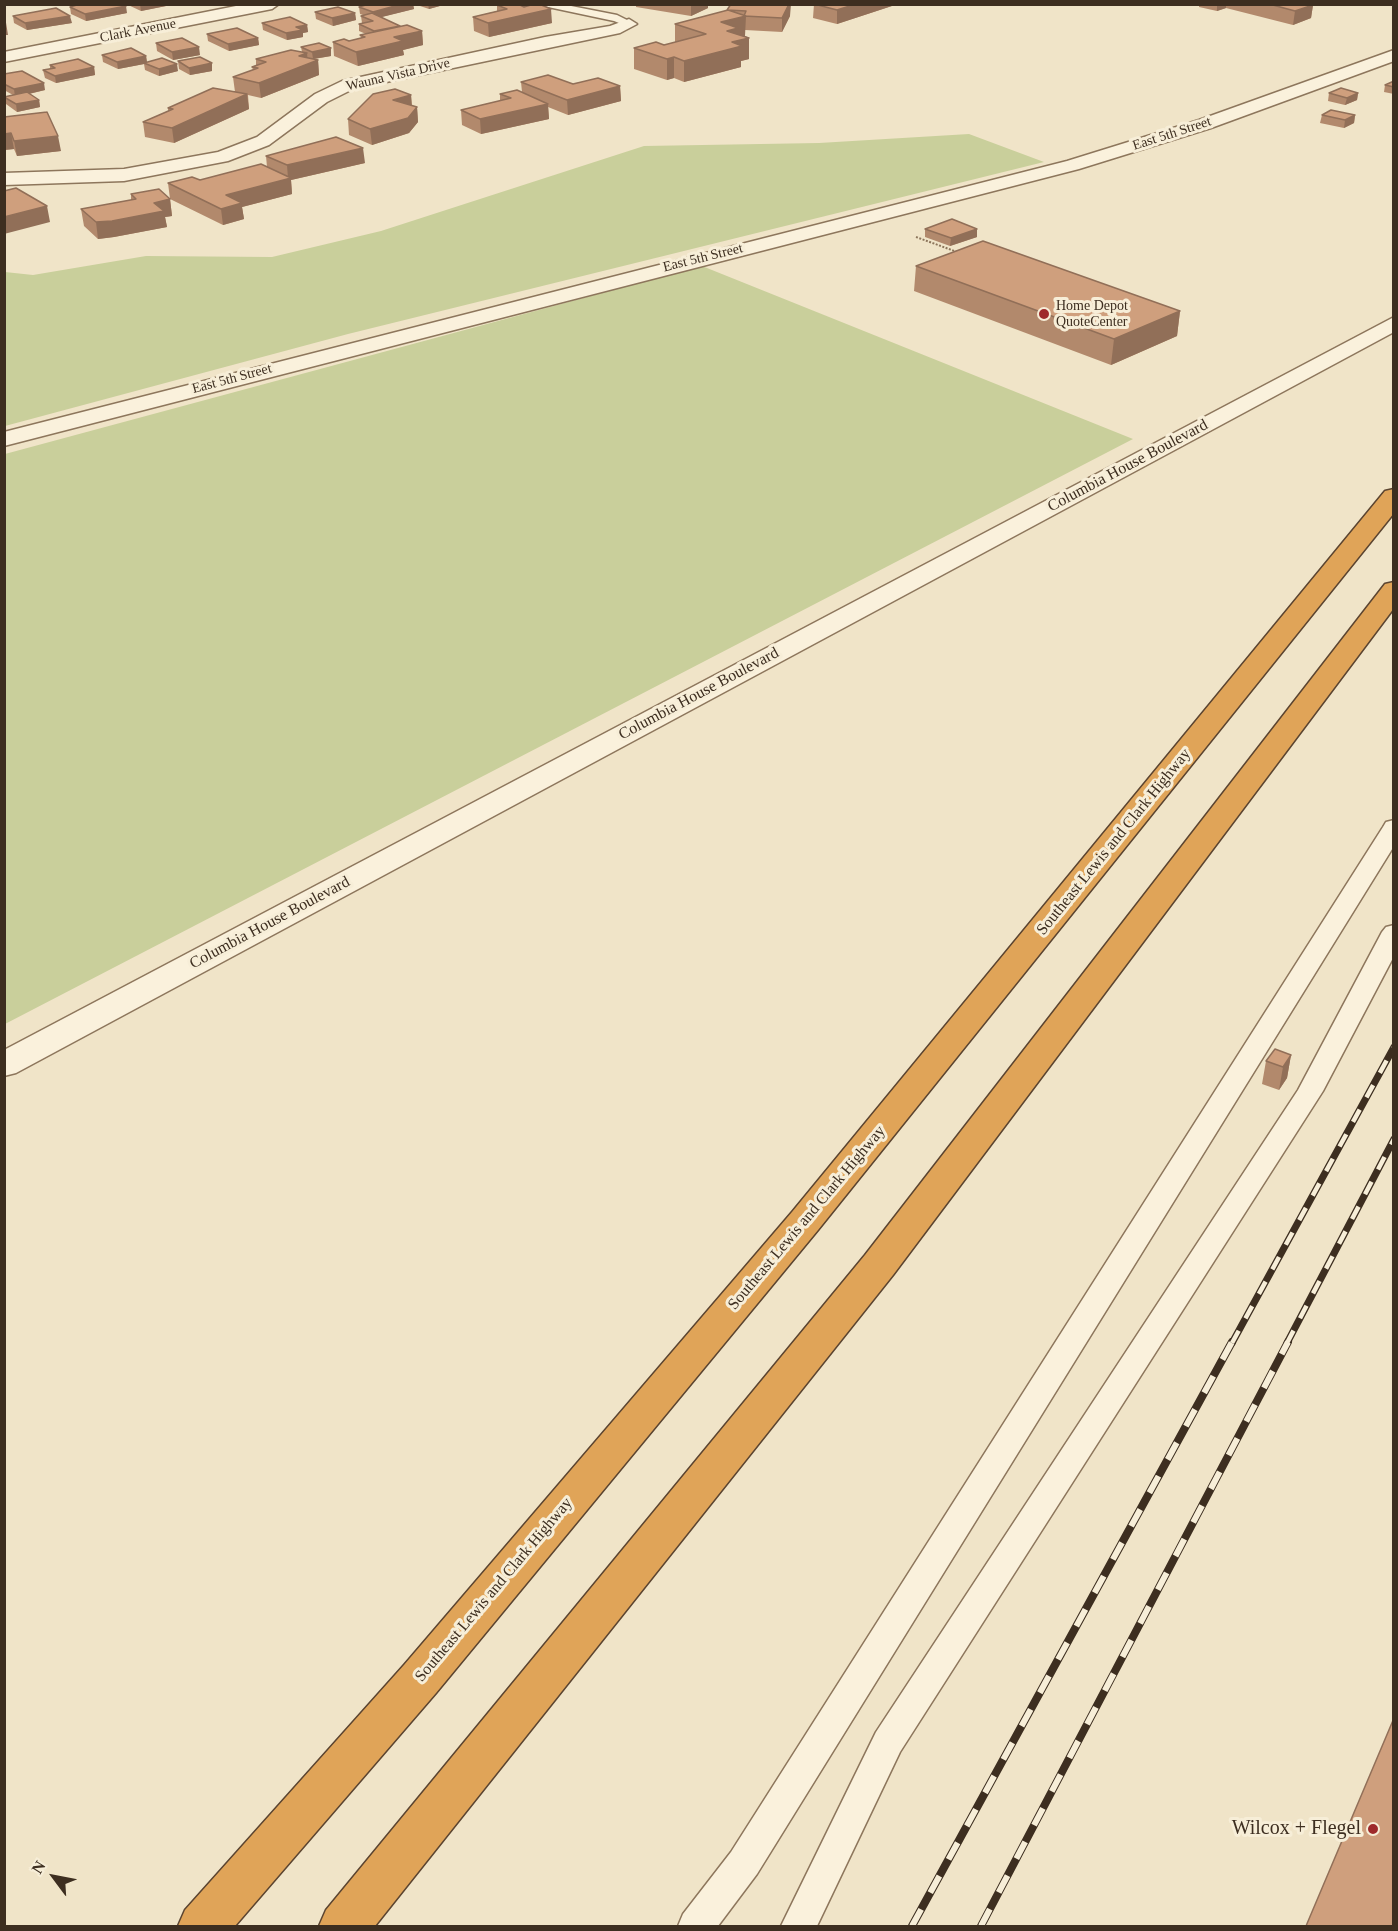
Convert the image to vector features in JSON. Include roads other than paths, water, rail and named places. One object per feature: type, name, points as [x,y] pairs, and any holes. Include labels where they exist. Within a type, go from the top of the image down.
[{"type":"highway","name":"Southeast Lewis and Clark Highway","points":[[203,1926],[420,1678],[806,1221],[1394,496]]},
{"type":"highway","points":[[344,1926],[879,1265],[1394,590]]},
{"type":"street","name":"Clark Avenue","points":[[4,57],[272,4]]},
{"type":"street","name":"Wauna Vista Drive","points":[[4,179],[124,175],[222,157],[263,141],[321,98],[348,85],[545,42],[614,30],[630,24]]},
{"type":"street","name":"East 5th Street","points":[[4,439],[1073,165],[1205,124],[1394,55]]},
{"type":"street","name":"Columbia House Boulevard","points":[[4,1065],[1394,323]]},
{"type":"lane","points":[[539,4],[617,18],[630,24]]},
{"type":"lane","points":[[696,1926],[744,1863],[1394,827]]},
{"type":"lane","points":[[799,1926],[888,1742],[1310,1091],[1394,932]]},
{"type":"railway","points":[[1232,1343],[1394,1047]]},
{"type":"railway","points":[[1287,1343],[1394,1139]]},
{"type":"railway","points":[[912,1926],[1232,1342]]},
{"type":"railway","points":[[981,1926],[1288,1342]]},
{"type":"place","name":"Home Depot QuoteCenter","points":[[1044,314]]},
{"type":"place","name":"Wilcox + Flegel","points":[[1373,1829]]}]
